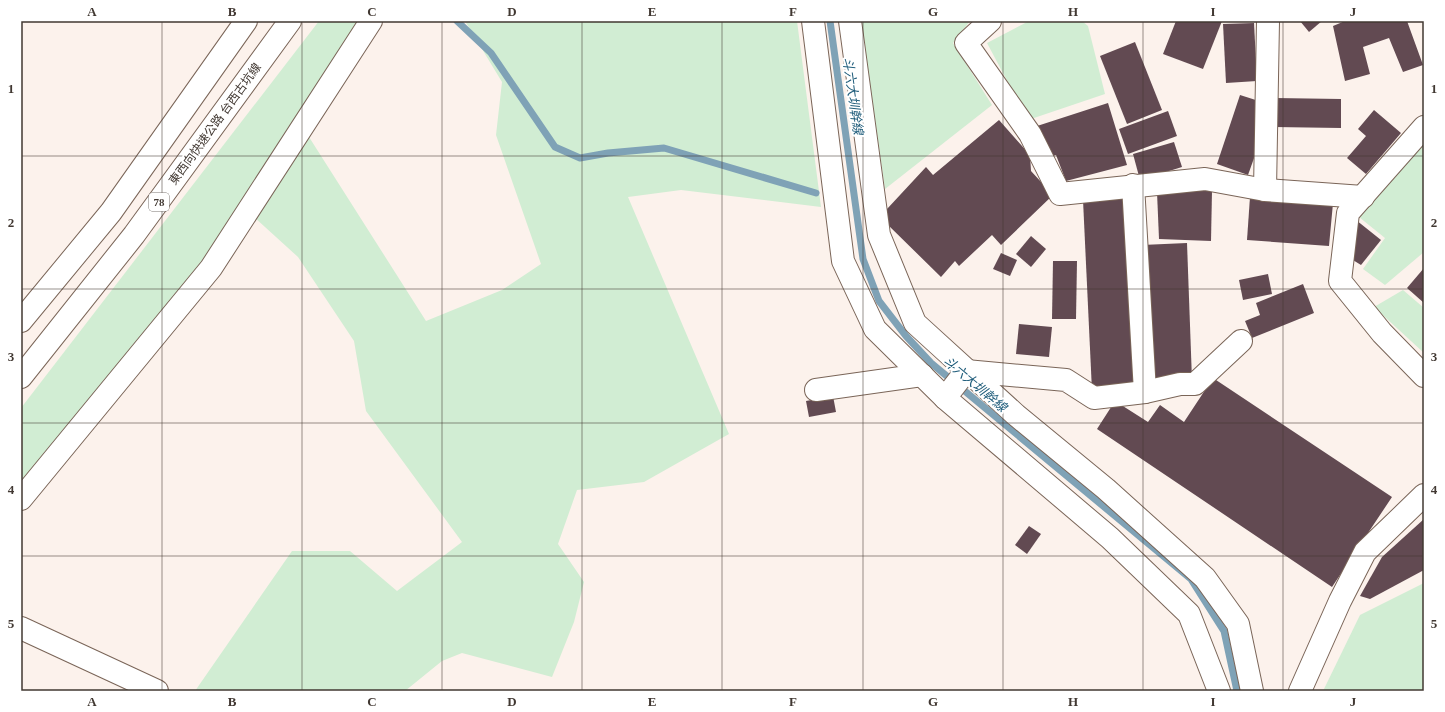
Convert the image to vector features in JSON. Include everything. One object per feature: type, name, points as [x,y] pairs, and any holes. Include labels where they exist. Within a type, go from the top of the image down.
[{"type":"main road","points":[[21,321],[111,212],[246,21]]},
{"type":"main road","name":"東西向快速公路 台西古坑線","points":[[21,377],[134,235],[290,21]]},
{"type":"main road","points":[[21,499],[211,268],[371,21]]},
{"type":"main road","points":[[813,21],[844,261],[875,329],[945,398],[1110,538],[1189,614],[1219,691]]},
{"type":"main road","points":[[850,21],[879,235],[915,323],[1016,415],[1106,488],[1205,578],[1238,624],[1252,691]]},
{"type":"main road","points":[[990,21],[966,43],[1030,134],[1060,194],[1133,185],[1205,179],[1265,190],[1363,196]]},
{"type":"main road","points":[[1265,190],[1268,21]]},
{"type":"main road","points":[[1424,127],[1348,213],[1340,281],[1382,333],[1424,376]]},
{"type":"main road","points":[[1133,185],[1144,392]]},
{"type":"main road","points":[[966,371],[1066,380],[1094,398],[1144,392],[1180,384],[1194,384],[1241,341]]},
{"type":"main road","points":[[945,398],[966,371]]},
{"type":"main road","points":[[816,390],[922,375]]},
{"type":"main road","points":[[1300,691],[1340,601],[1365,552],[1424,495]]},
{"type":"main road","points":[[21,628],[157,691]]},
{"type":"green space","points":[[319,21],[360,21],[209,253],[21,484],[21,408]]},
{"type":"green space","points":[[465,21],[797,21],[821,207],[681,190],[628,197],[729,434],[644,482],[577,490],[558,544],[584,582],[574,622],[552,677],[462,653],[442,661],[405,691],[195,691],[292,551],[350,551],[397,591],[462,542],[366,411],[354,341],[298,257],[253,216],[309,137],[426,321],[502,290],[541,264],[496,135],[502,82]]},
{"type":"green space","points":[[861,21],[970,21],[953,43],[992,105],[885,189]]},
{"type":"green space","points":[[1029,21],[1082,21],[1088,26],[1105,94],[1028,120],[987,43]]},
{"type":"green space","points":[[1424,140],[1424,252],[1385,285],[1363,269],[1385,238],[1359,217]]},
{"type":"green space","points":[[1403,290],[1424,308],[1424,353],[1374,307]]},
{"type":"green space","points":[[1424,583],[1424,691],[1323,691],[1360,615]]},
{"type":"building","points":[[1176,21],[1222,21],[1203,69],[1163,54]]},
{"type":"building","points":[[1300,21],[1322,21],[1309,32]]},
{"type":"building","points":[[1345,21],[1407,21],[1423,65],[1403,72],[1389,38],[1363,47],[1370,74],[1345,81],[1333,26]]},
{"type":"building","points":[[1254,23],[1257,81],[1226,83],[1223,24]]},
{"type":"building","points":[[1135,42],[1162,110],[1127,124],[1100,56]]},
{"type":"building","points":[[1240,95],[1262,102],[1263,133],[1248,175],[1217,164]]},
{"type":"building","points":[[1275,98],[1341,99],[1341,128],[1274,127]]},
{"type":"building","points":[[1108,103],[1127,165],[1066,181],[1056,155],[1046,158],[1034,127]]},
{"type":"building","points":[[1374,110],[1401,133],[1366,174],[1347,158],[1366,136],[1358,129]]},
{"type":"building","points":[[1168,111],[1177,136],[1128,154],[1119,129]]},
{"type":"building","points":[[999,120],[1030,155],[1031,171],[1053,195],[1001,245],[992,235],[959,266],[955,261],[941,277],[886,223],[887,209],[926,167],[933,175]]},
{"type":"building","points":[[1174,142],[1182,167],[1140,180],[1133,154]]},
{"type":"building","points":[[1212,191],[1211,241],[1159,239],[1157,192]]},
{"type":"building","points":[[1128,196],[1137,390],[1092,391],[1083,200]]},
{"type":"building","points":[[1250,197],[1333,203],[1329,246],[1247,240]]},
{"type":"building","points":[[1356,220],[1381,240],[1361,265],[1348,257]]},
{"type":"building","points":[[1031,236],[1046,249],[1031,267],[1016,254]]},
{"type":"building","points":[[1187,243],[1192,380],[1147,383],[1142,245]]},
{"type":"building","points":[[1001,253],[1017,260],[1010,276],[993,269]]},
{"type":"building","points":[[1053,261],[1077,261],[1076,319],[1052,319]]},
{"type":"building","points":[[1424,268],[1424,303],[1407,288]]},
{"type":"building","points":[[1268,274],[1272,294],[1243,300],[1239,280]]},
{"type":"building","points":[[1303,284],[1314,313],[1252,338],[1245,321],[1260,315],[1256,303]]},
{"type":"building","points":[[1019,324],[1052,327],[1049,357],[1016,354]]},
{"type":"building","points":[[1213,378],[1392,497],[1332,587],[1097,429],[1115,401],[1148,422],[1160,405],[1184,422]]},
{"type":"building","points":[[833,396],[836,412],[809,417],[806,401]]},
{"type":"building","points":[[1424,519],[1424,570],[1370,599],[1360,596],[1382,557]]},
{"type":"building","points":[[1029,526],[1041,534],[1027,554],[1015,545]]},
{"type":"waterway","points":[[457,21],[491,53],[555,147],[580,158],[608,153],[664,148],[816,193]]},
{"type":"waterway","name":"斗六大圳幹線","points":[[830,21],[863,259],[879,301],[906,336],[931,363],[1191,579],[1224,631],[1237,691]]}]
